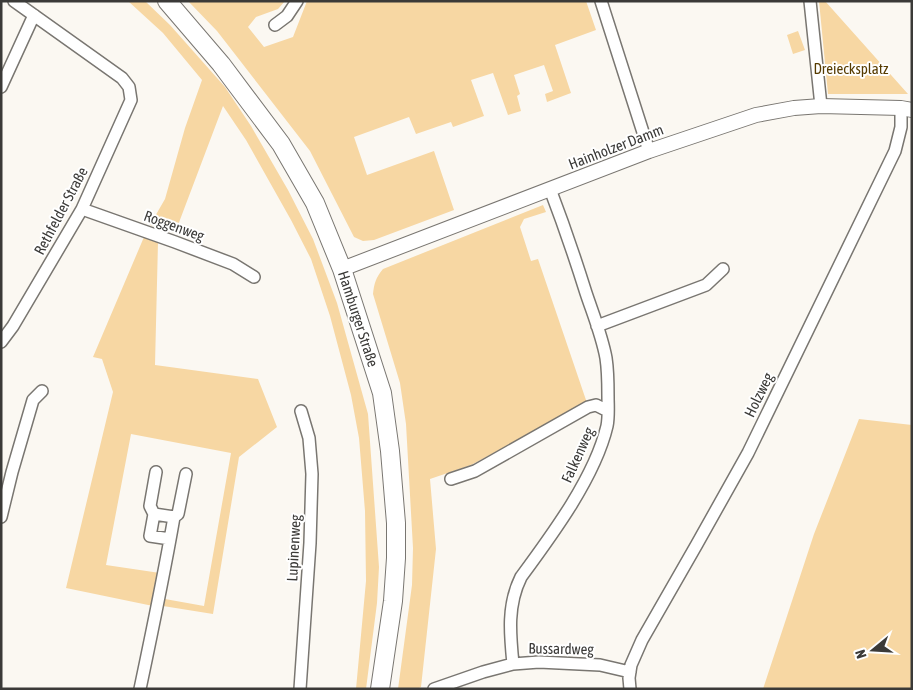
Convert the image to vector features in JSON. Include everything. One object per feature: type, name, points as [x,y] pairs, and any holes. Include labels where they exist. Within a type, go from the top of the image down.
[{"type":"main road","name":"Hamburger Straße","points":[[167,1],[221,64],[281,144],[315,203],[342,268],[382,393],[390,451],[396,523],[396,558],[393,601],[380,689]]},
{"type":"street","points":[[1,87],[34,15],[14,1]]},
{"type":"street","points":[[275,25],[287,16],[297,1]]},
{"type":"street","points":[[601,1],[649,151]]},
{"type":"street","points":[[810,1],[821,106]]},
{"type":"street","name":"Rethfelder Straße","points":[[1,342],[13,326],[82,209],[131,100],[129,87],[122,78],[34,15]]},
{"type":"street","name":"Hainholzer Damm","points":[[342,268],[649,151],[756,116],[794,108],[821,106],[906,109]]},
{"type":"street","name":"Holzweg","points":[[630,689],[631,665],[642,640],[748,453],[894,151],[906,109]]},
{"type":"street","name":"Falkenweg","points":[[513,664],[510,629],[511,612],[518,582],[582,487],[607,424],[608,378],[606,358],[578,268],[550,189]]},
{"type":"street","name":"Roggenweg","points":[[82,209],[233,264],[254,278]]},
{"type":"street","points":[[597,326],[706,285],[723,269]]},
{"type":"street","points":[[1,517],[12,472],[34,400],[42,391]]},
{"type":"street","points":[[452,479],[476,471],[588,407],[596,405],[608,411]]},
{"type":"street","name":"Lupinenweg","points":[[300,411],[309,438],[312,474],[310,543],[300,689]]},
{"type":"street","points":[[1,464],[12,472]]},
{"type":"street","points":[[156,472],[150,506],[154,514],[150,536],[170,539]]},
{"type":"street","points":[[140,689],[174,517],[178,514],[186,474]]},
{"type":"street","points":[[154,514],[174,517]]},
{"type":"street","name":"Bussardweg","points":[[434,689],[513,664],[539,662],[600,665],[630,672]]},
{"type":"green space","points":[[128,1],[145,1],[170,25],[225,87],[251,126],[288,190],[313,239],[337,303],[368,414],[379,567],[377,603],[366,689],[356,689],[366,581],[365,511],[359,438],[351,395],[330,316],[311,259],[246,140],[223,106],[175,233],[150,225],[165,199],[185,128],[202,80],[163,33]]},
{"type":"green space","points":[[188,1],[285,1],[278,9],[256,17],[248,27],[264,47],[293,37],[307,1],[586,1],[596,30],[555,45],[571,93],[547,102],[545,94],[553,91],[544,65],[514,75],[520,94],[517,96],[521,111],[508,115],[493,73],[471,80],[484,116],[453,127],[451,122],[416,134],[409,117],[354,137],[367,175],[434,151],[454,210],[374,240],[363,241],[354,237],[310,151],[217,31]]},
{"type":"green space","name":"Dreiecksplatz","points":[[819,1],[825,1],[908,94],[828,94]]},
{"type":"green space","points":[[798,31],[805,50],[793,54],[787,35]]},
{"type":"green space","points":[[543,205],[546,212],[524,219],[520,227],[531,261],[538,259],[587,403],[471,465],[430,479],[436,549],[421,687],[417,689],[398,689],[412,585],[413,548],[406,424],[400,383],[373,294],[375,284],[383,269]]},
{"type":"green space","points":[[144,237],[158,242],[155,365],[258,379],[277,427],[239,457],[213,614],[163,606],[165,599],[204,606],[231,453],[131,434],[106,565],[160,573],[153,606],[66,588],[113,392],[102,359],[93,357]]},
{"type":"green space","points":[[859,419],[912,425],[912,689],[763,689],[814,534]]}]
